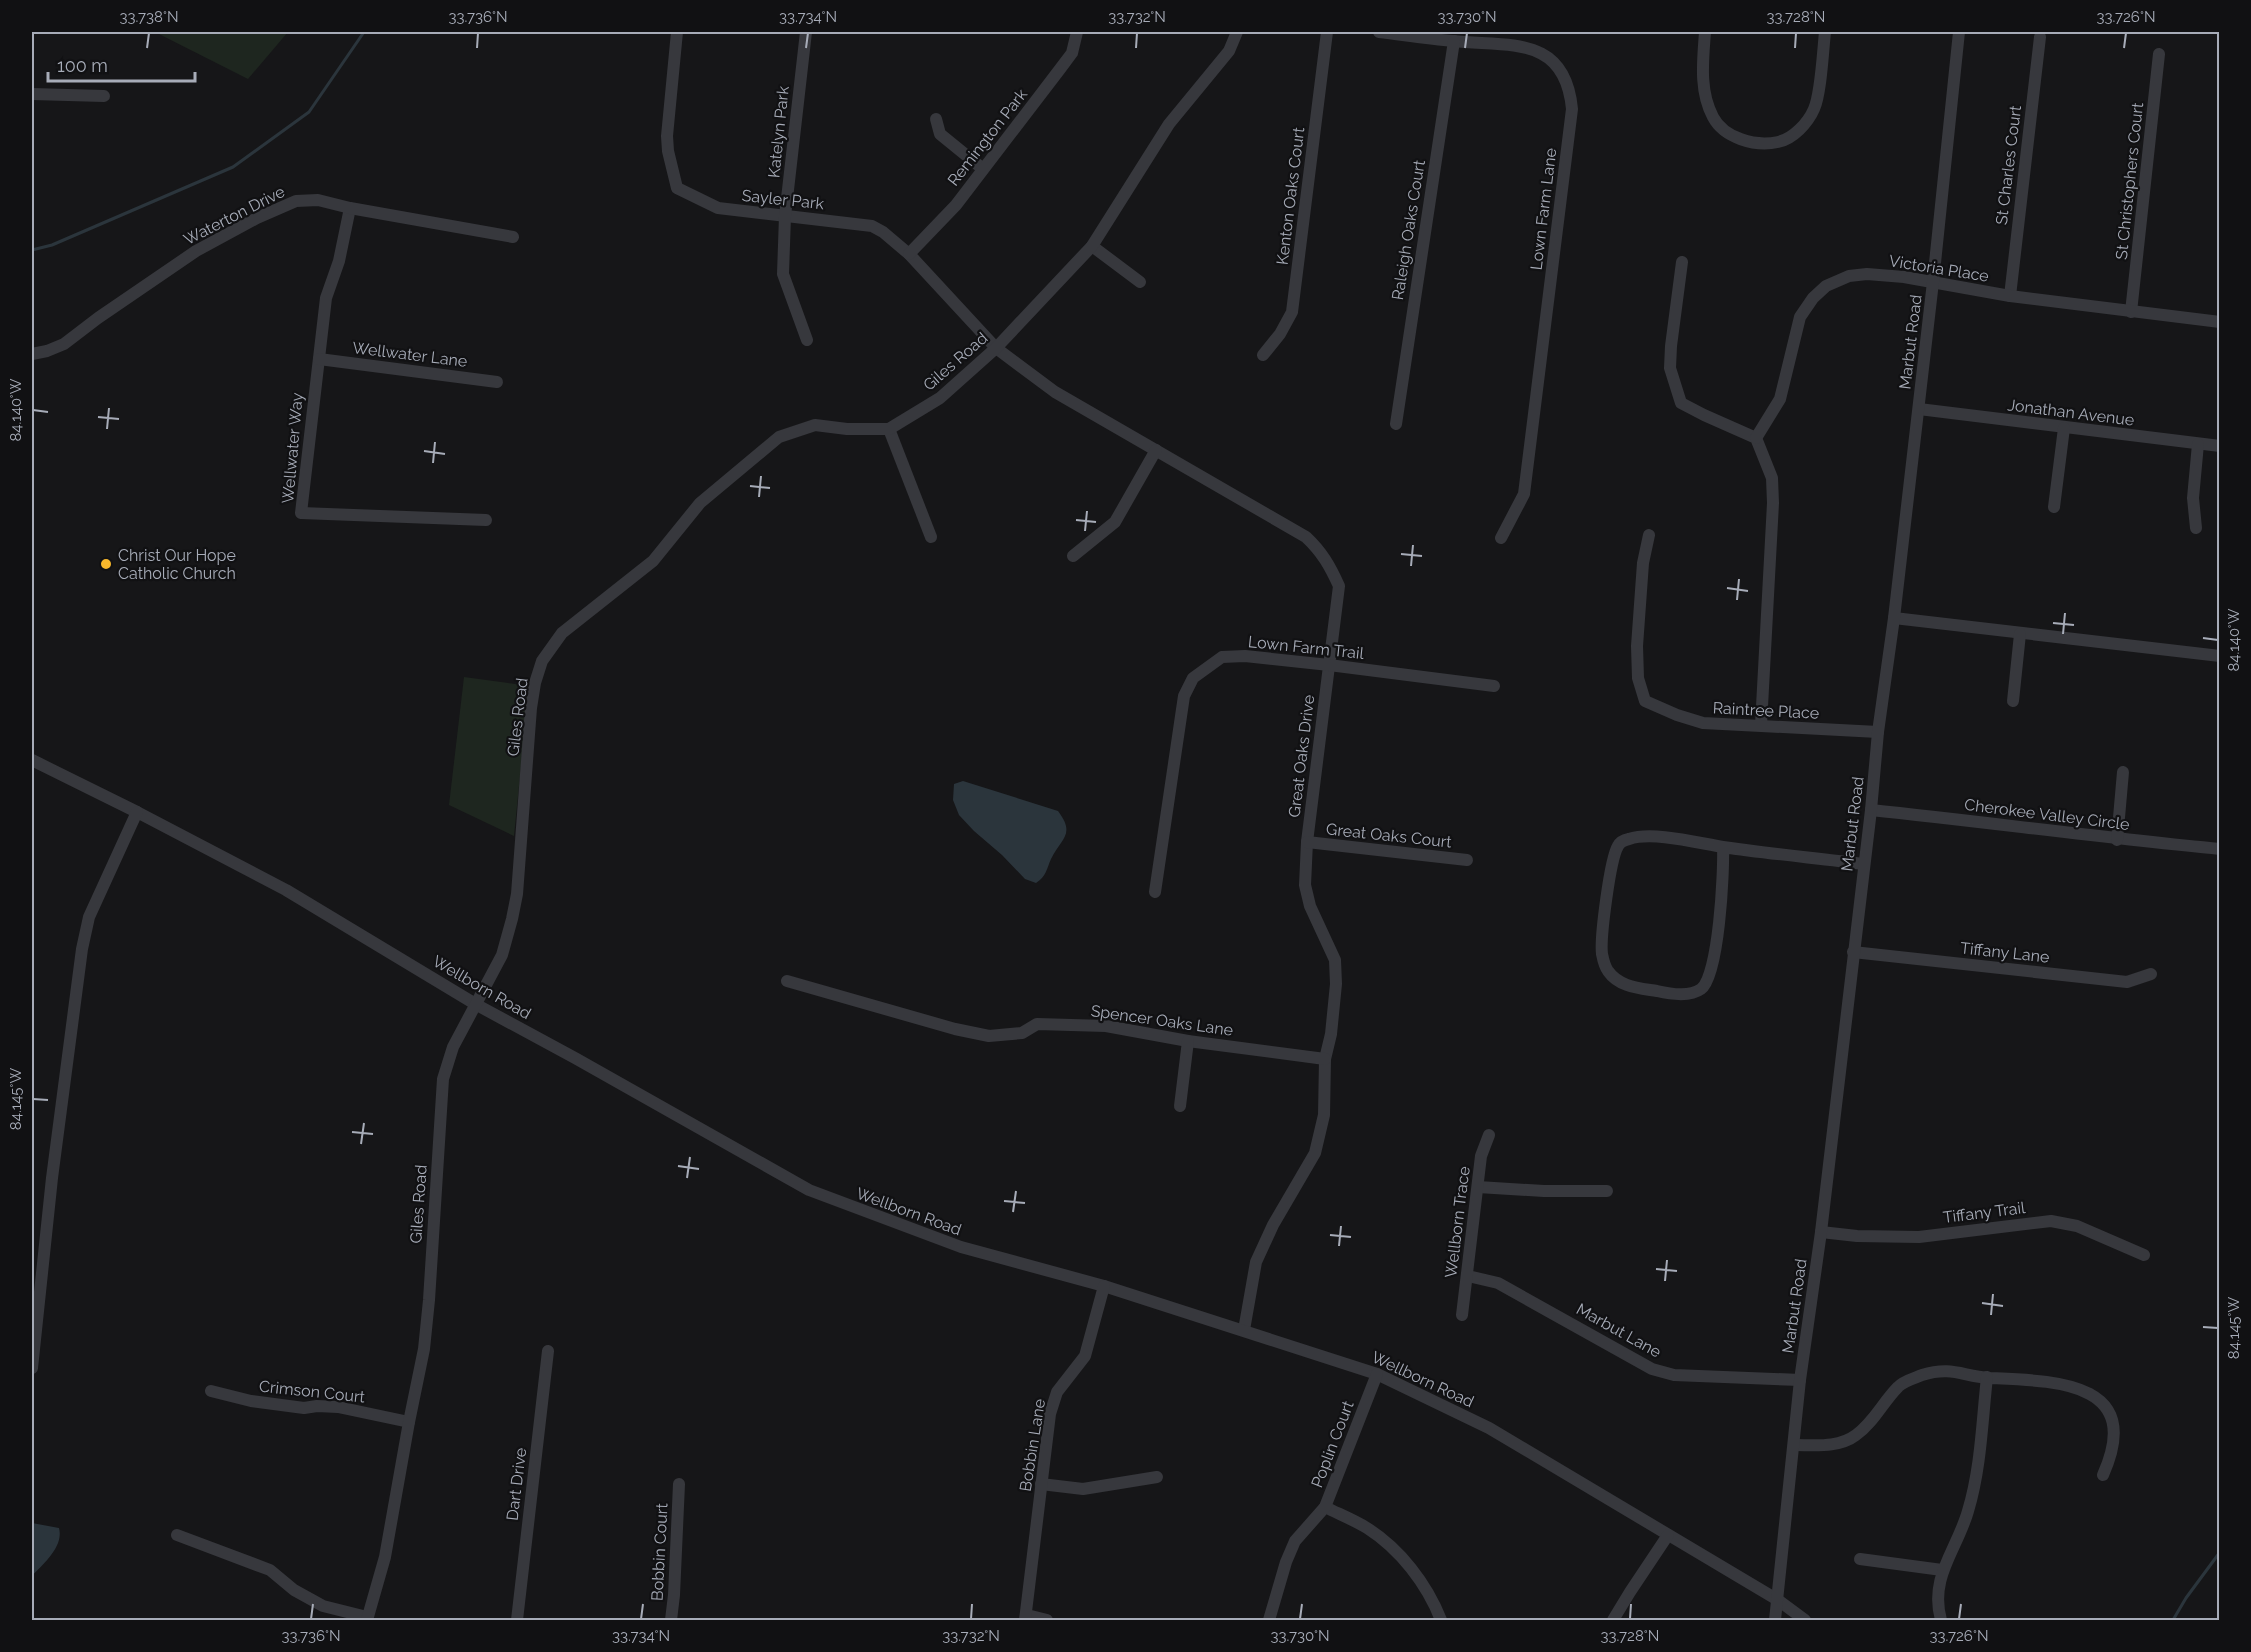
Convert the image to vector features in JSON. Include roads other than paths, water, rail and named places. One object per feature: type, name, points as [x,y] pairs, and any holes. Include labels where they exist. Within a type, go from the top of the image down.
[{"type":"street","name":"Sayler Park","points":[[677,32],[667,136],[668,151],[677,188],[718,208],[872,226],[909,254],[996,348]]},
{"type":"street","name":"Katelyn Park","points":[[806,32],[785,216],[783,274],[807,340]]},
{"type":"street","name":"Remington Park","points":[[909,254],[956,205],[1072,53],[1077,32]]},
{"type":"street","name":"Giles Road","points":[[367,1619],[385,1557],[424,1349],[443,1080],[453,1047],[502,955],[512,919],[517,894],[531,708],[535,683],[542,661],[562,633],[653,561],[700,503],[779,437],[815,425],[847,429],[890,429],[940,398],[996,348],[1092,246],[1168,124],[1229,51],[1237,32]]},
{"type":"street","name":"Kenton Oaks Court","points":[[1263,355],[1280,334],[1292,312],[1327,32]]},
{"type":"street","name":"Lown Farm Lane","points":[[1379,32],[1454,41],[1514,44],[1535,50],[1548,57],[1558,68],[1566,80],[1572,101],[1524,494],[1501,538]]},
{"type":"street","points":[[1705,32],[1702,87],[1712,116],[1720,128],[1738,139],[1778,142],[1792,136],[1815,108],[1825,32]]},
{"type":"street","name":"Marbut Road","points":[[1776,1620],[1800,1380],[1821,1232],[1871,810],[1878,732],[1919,409],[1959,32]]},
{"type":"street","name":"St Charles Court","points":[[2010,296],[2040,37]]},
{"type":"street","name":"Raleigh Oaks Court","points":[[1396,424],[1454,41]]},
{"type":"street","name":"St Christophers Court","points":[[2131,312],[2159,54]]},
{"type":"street","points":[[32,94],[104,96]]},
{"type":"street","points":[[936,119],[940,134],[983,170]]},
{"type":"street","name":"Waterton Drive","points":[[32,354],[64,344],[174,264],[214,240],[280,206],[296,201],[318,200],[350,208],[513,237]]},
{"type":"street","name":"Wellwater Way","points":[[350,208],[339,261],[326,298],[301,513],[486,520]]},
{"type":"street","points":[[1092,246],[1140,282]]},
{"type":"street","points":[[1682,262],[1670,368],[1681,403],[1704,416],[1756,438],[1772,478],[1773,503],[1761,725]]},
{"type":"street","name":"Victoria Place","points":[[1756,438],[1780,399],[1800,317],[1813,298],[1826,286],[1849,276],[1867,274],[1933,282],[2010,296],[2220,322]]},
{"type":"street","name":"Great Oaks Drive","points":[[996,348],[1055,392],[1306,537],[1323,553],[1339,586],[1307,842],[1305,885],[1322,935],[1335,960],[1331,1034],[1325,1059],[1324,1115],[1315,1154],[1273,1224],[1256,1262],[1244,1330]]},
{"type":"street","name":"Wellwater Lane","points":[[319,359],[497,382]]},
{"type":"street","name":"Jonathan Avenue","points":[[1919,409],[2220,446]]},
{"type":"street","points":[[2054,507],[2064,428]]},
{"type":"street","points":[[890,429],[931,537]]},
{"type":"street","points":[[2196,528],[2193,498],[2198,444]]},
{"type":"street","points":[[1072,556],[1115,522],[1156,450]]},
{"type":"street","name":"Raintree Place","points":[[1649,535],[1643,563],[1637,646],[1638,678],[1645,701],[1703,723],[1878,732]]},
{"type":"street","points":[[1894,618],[2220,656]]},
{"type":"street","points":[[2013,701],[2020,634]]},
{"type":"street","name":"Lown Farm Trail","points":[[1155,892],[1184,696],[1194,678],[1222,657],[1245,656],[1494,686]]},
{"type":"street","name":"Wellborn Road","points":[[32,760],[286,890],[477,1005],[809,1190],[961,1247],[1027,1267],[1104,1286],[1377,1374],[1489,1428],[1779,1600],[1805,1620]]},
{"type":"street","points":[[2117,840],[2123,772]]},
{"type":"street","name":"Cherokee Valley Circle","points":[[1871,810],[2117,840],[2220,849]]},
{"type":"street","points":[[32,1368],[52,1178],[82,949],[89,917],[137,812]]},
{"type":"street","points":[[1723,847],[1724,878],[1712,966],[1703,988],[1693,993],[1662,992],[1625,985],[1613,978],[1606,969],[1602,954],[1603,938],[1612,862],[1617,847],[1622,841],[1643,837],[1688,840],[1723,847],[1864,864]]},
{"type":"street","name":"Great Oaks Court","points":[[1307,842],[1467,860]]},
{"type":"street","name":"Tiffany Lane","points":[[1853,952],[2127,982],[2151,974]]},
{"type":"street","name":"Spencer Oaks Lane","points":[[787,981],[955,1029],[989,1036],[1022,1033],[1037,1024],[1106,1026],[1188,1041],[1325,1059]]},
{"type":"street","points":[[1180,1106],[1188,1041]]},
{"type":"street","name":"Wellborn Trace","points":[[1462,1315],[1481,1156],[1489,1135]]},
{"type":"street","points":[[1478,1186],[1544,1191],[1607,1191]]},
{"type":"street","name":"Tiffany Trail","points":[[1821,1232],[1857,1236],[1918,1237],[2051,1221],[2077,1226],[2144,1255]]},
{"type":"street","name":"Marbut Lane","points":[[1468,1276],[1498,1283],[1652,1369],[1674,1375],[1800,1380]]},
{"type":"street","name":"Bobbin Lane","points":[[1026,1618],[1050,1414],[1057,1392],[1085,1356],[1104,1286]]},
{"type":"street","name":"Dart Drive","points":[[517,1620],[548,1351]]},
{"type":"street","points":[[1795,1445],[1831,1445],[1855,1436],[1876,1416],[1899,1385],[1923,1375],[1948,1370],[1987,1377],[2056,1382],[2086,1392],[2107,1407],[2114,1432],[2114,1445],[2103,1475]]},
{"type":"street","name":"Poplin Court","points":[[1269,1620],[1286,1562],[1295,1541],[1325,1507],[1377,1374]]},
{"type":"street","points":[[1941,1620],[1937,1604],[1942,1570],[1968,1512],[1978,1463],[1987,1377]]},
{"type":"street","name":"Crimson Court","points":[[211,1391],[251,1401],[304,1408],[338,1407],[409,1422]]},
{"type":"street","points":[[1041,1484],[1083,1489],[1157,1478]]},
{"type":"street","name":"Bobbin Court","points":[[671,1620],[679,1484]]},
{"type":"street","points":[[1325,1507],[1367,1528],[1389,1546],[1417,1576],[1432,1597],[1441,1620]]},
{"type":"street","points":[[177,1535],[270,1570],[294,1590],[323,1606],[367,1619]]},
{"type":"street","points":[[1613,1620],[1668,1535]]},
{"type":"street","points":[[1860,1559],[1942,1570]]},
{"type":"street","points":[[1026,1618],[1047,1620]]},
{"type":"waterway","points":[[32,250],[52,245],[233,167],[309,112],[364,32]]},
{"type":"waterway","points":[[2173,1620],[2186,1598],[2220,1552]]},
{"type":"place","name":"Christ Our Hope Catholic Church","points":[[106,564]]}]
